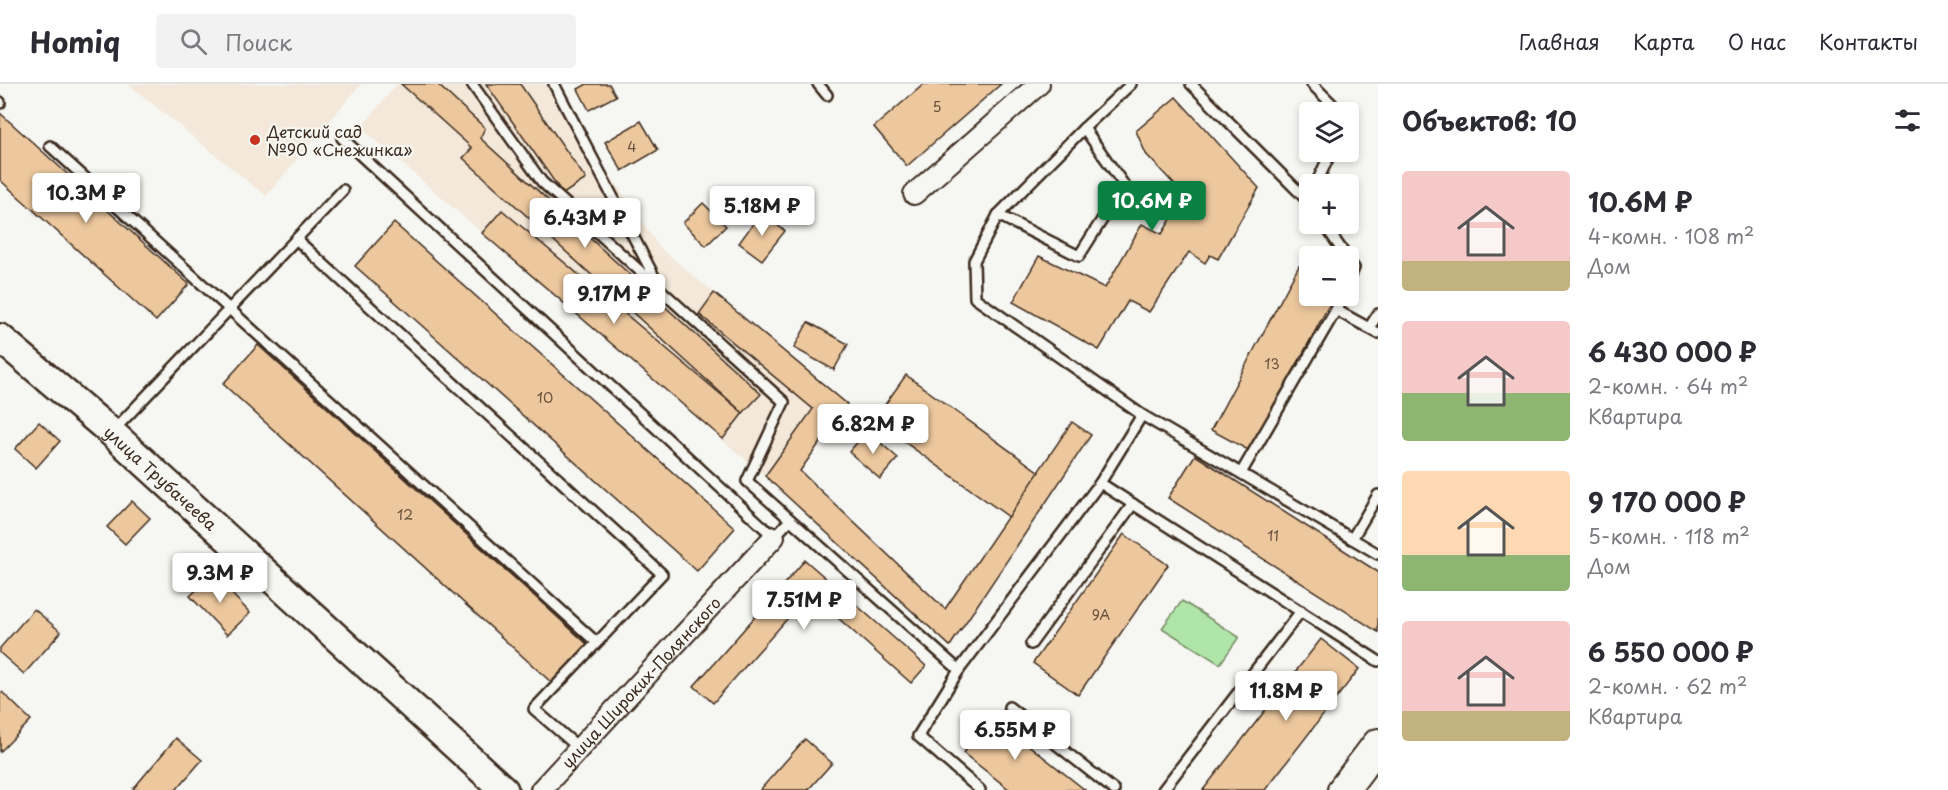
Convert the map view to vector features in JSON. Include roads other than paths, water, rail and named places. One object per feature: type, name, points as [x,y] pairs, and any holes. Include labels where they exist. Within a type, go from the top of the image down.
[{"type":"main road","name":"улица Трубачеева","points":[[0,338],[112,433],[504,790]]},
{"type":"main road","points":[[1343,790],[1378,744]]},
{"type":"street","points":[[914,194],[1039,84]]},
{"type":"street","name":"улица Широких-Полянского","points":[[541,790],[774,537]]},
{"type":"lane","points":[[472,84],[542,182],[784,402],[747,481],[789,521],[960,670]]},
{"type":"lane","points":[[554,84],[662,292]]},
{"type":"lane","points":[[818,84],[828,95]]},
{"type":"lane","points":[[1131,84],[998,215],[974,261],[975,298],[1142,415],[1378,555]]},
{"type":"lane","points":[[1191,84],[1299,190]]},
{"type":"lane","points":[[1312,84],[1330,102]]},
{"type":"lane","points":[[998,215],[1079,256],[1124,185],[1084,128]]},
{"type":"lane","points":[[342,138],[774,537]]},
{"type":"lane","points":[[50,146],[596,642]]},
{"type":"lane","points":[[112,433],[343,190]]},
{"type":"lane","points":[[296,239],[662,574],[534,709],[579,748]]},
{"type":"lane","points":[[1240,473],[1338,306]]},
{"type":"lane","points":[[1336,310],[1374,331],[1378,314]]},
{"type":"lane","points":[[980,790],[918,736],[960,670],[1100,483],[1142,415]]},
{"type":"lane","points":[[1100,483],[1378,661]]},
{"type":"lane","points":[[1352,539],[1378,495]]},
{"type":"lane","points":[[1030,644],[1133,504]]},
{"type":"lane","name":"улица Широких-Полянского","points":[[774,537],[789,521]]},
{"type":"lane","points":[[1163,790],[1301,611]]},
{"type":"lane","points":[[1009,707],[1114,790]]},
{"type":"place","name":"Детский сад №90 «Снежинка»","points":[[255,140]]}]
